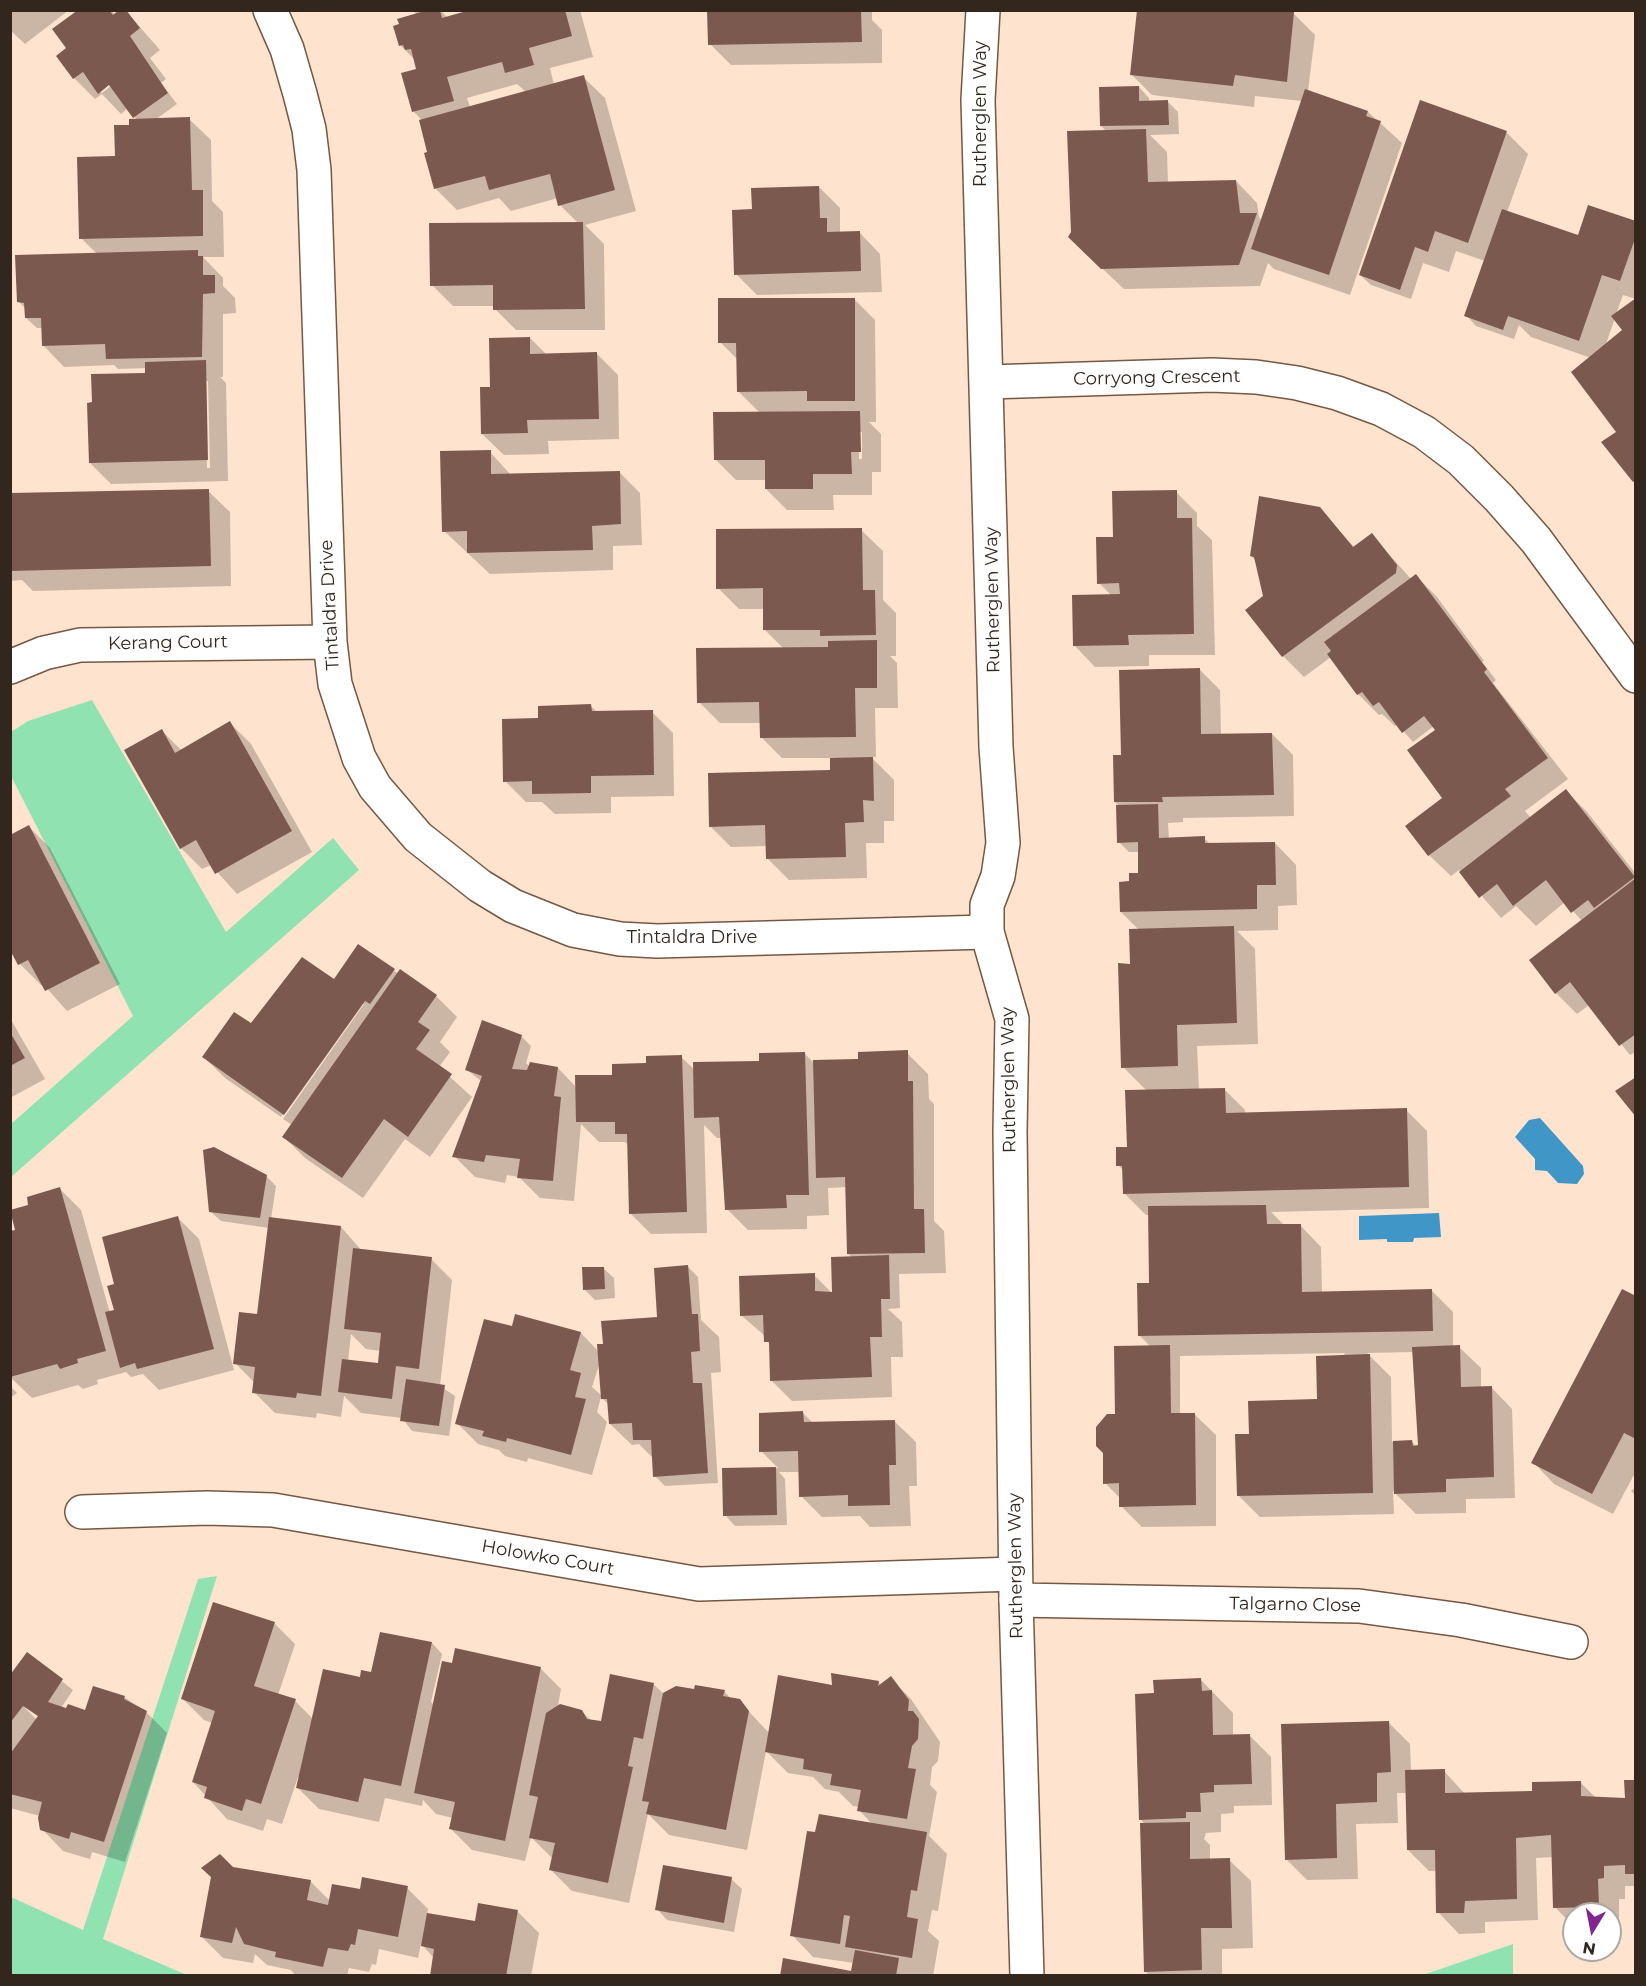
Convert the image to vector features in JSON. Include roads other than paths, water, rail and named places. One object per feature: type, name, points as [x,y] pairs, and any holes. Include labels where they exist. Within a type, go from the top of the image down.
[{"type":"street","name":"Tintaldra Drive","points":[[270,10],[287,49],[300,94],[309,129],[314,170],[330,642],[335,684],[345,724],[358,758],[375,787],[418,837],[480,886],[542,919],[598,935],[657,941],[987,932]]},
{"type":"street","name":"Rutherglen Way","points":[[983,10],[978,100],[988,382],[996,747],[1003,843],[998,876],[987,905],[987,932],[1012,1019],[1010,1132],[1016,1587],[1027,1976]]},
{"type":"street","name":"Corryong Crescent","points":[[988,382],[1212,375],[1256,377],[1297,382],[1381,409],[1424,432],[1461,460],[1500,498],[1536,540],[1635,676]]},
{"type":"street","name":"Kerang Court","points":[[10,667],[44,653],[80,645],[330,642]]},
{"type":"street","name":"Holowko Court","points":[[82,1512],[207,1508],[273,1510],[699,1584],[1016,1587]]},
{"type":"street","name":"Talgarno Close","points":[[1016,1587],[1359,1606],[1461,1620],[1571,1642]]},
{"type":"water","points":[[1540,1118],[1583,1166],[1584,1174],[1577,1184],[1558,1183],[1547,1171],[1535,1170],[1535,1159],[1515,1137],[1529,1120]]},
{"type":"water","points":[[1439,1213],[1441,1237],[1414,1238],[1413,1242],[1387,1242],[1387,1239],[1359,1240],[1359,1216]]}]
